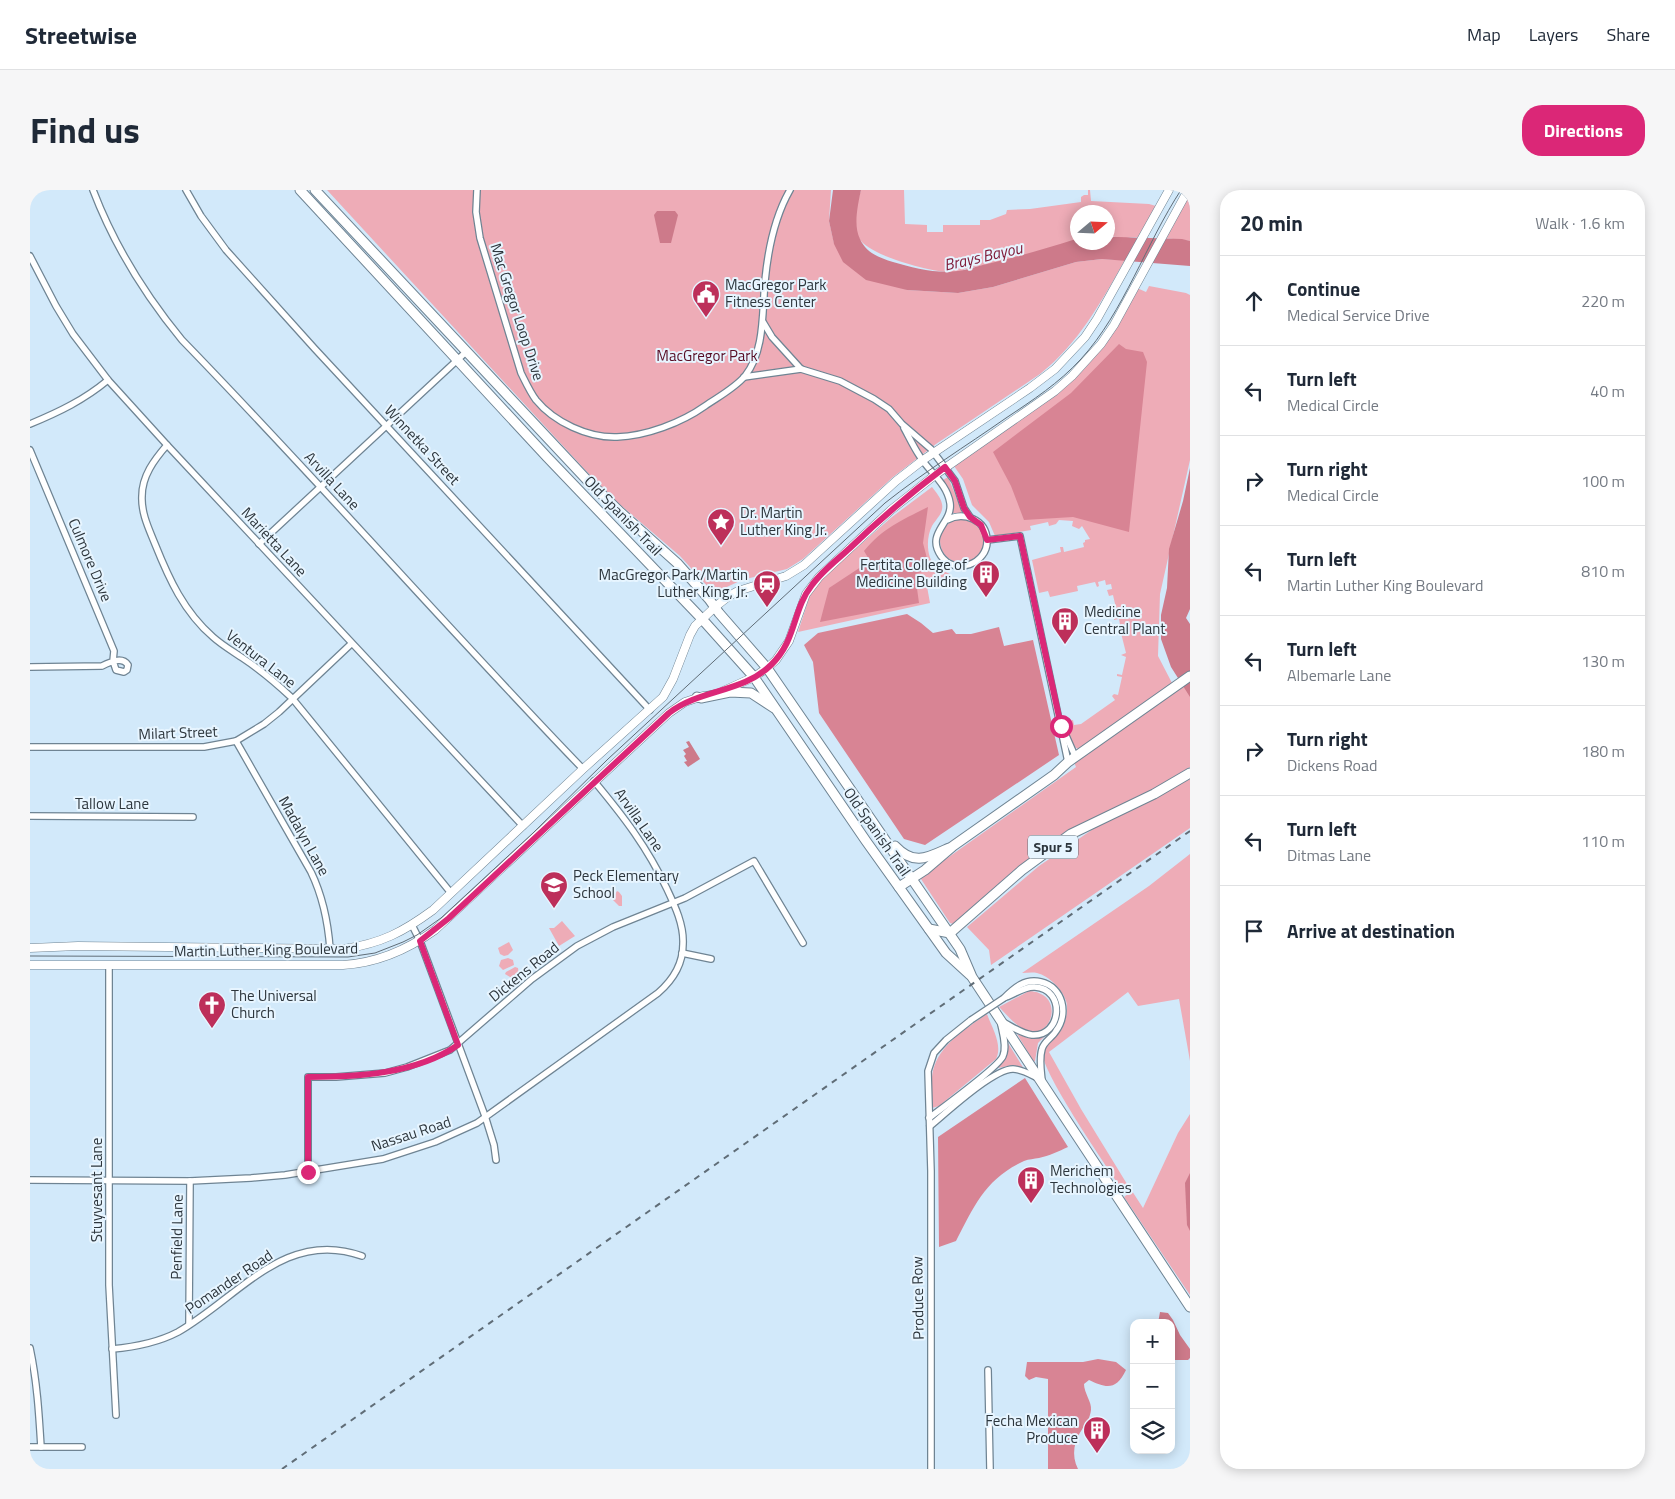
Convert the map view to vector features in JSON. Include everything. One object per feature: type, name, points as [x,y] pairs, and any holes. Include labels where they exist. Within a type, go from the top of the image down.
[{"type":"main road","name":"Old Spanish Trail","points":[[300,190],[547,457],[702,619],[754,677],[946,953],[972,977]]},
{"type":"main road","name":"Old Spanish Trail","points":[[315,190],[587,480],[618,511],[677,563],[767,668],[913,878],[960,949],[972,977],[1042,1080],[1190,1307]]},
{"type":"main road","name":"Martin Luther King Boulevard","points":[[30,948],[78,946],[330,949],[368,945],[412,925],[433,910],[583,769],[663,697],[673,679],[686,642],[696,626],[714,607],[738,591],[786,576],[804,565],[923,460],[1030,388],[1068,357],[1085,337],[1116,287],[1169,190]]},
{"type":"main road","name":"Martin Luther King Boulevard","points":[[30,965],[355,965],[386,957],[420,941],[449,918],[669,713],[678,706],[697,697],[727,690],[754,677],[767,668],[776,660],[789,641],[806,594],[815,581],[891,510],[934,475],[1055,391],[1072,376],[1101,344],[1114,325],[1188,190]]},
{"type":"main road","points":[[899,887],[953,846],[1054,775],[1071,759],[1190,676]]},
{"type":"main road","points":[[697,697],[701,698],[730,692],[751,694],[778,711]]},
{"type":"main road","name":"Spur 5","points":[[950,934],[1022,870],[1071,834],[1154,794],[1190,772]]},
{"type":"main road","points":[[875,823],[885,832],[895,846],[908,856],[924,858],[953,846]]},
{"type":"main road","points":[[929,929],[950,934]]},
{"type":"street","name":"Arvilla Lane","points":[[93,190],[101,212],[120,251],[142,286],[182,340],[583,769]]},
{"type":"street","name":"Winnetka Street","points":[[186,190],[201,216],[226,250],[314,349],[650,710]]},
{"type":"street","name":"Mac Gregor Loop Drive","points":[[477,190],[476,212],[482,244],[521,374],[536,400],[554,416],[589,434],[614,437],[638,434],[689,416],[744,377],[756,352],[762,322],[765,280],[771,240],[778,215],[790,190]]},
{"type":"street","name":"Marietta Lane","points":[[30,256],[64,320],[108,380],[166,446],[260,544],[522,826]]},
{"type":"street","points":[[762,322],[772,337],[801,369]]},
{"type":"street","points":[[260,544],[467,350]]},
{"type":"street","points":[[744,377],[801,369],[840,381],[858,389],[889,410],[934,452],[955,481],[964,508],[970,517],[981,525],[987,540],[984,552],[972,564],[960,566],[949,563],[940,555],[936,544],[938,532],[947,520],[950,508],[949,499],[943,486],[923,460],[902,424]]},
{"type":"street","points":[[30,424],[72,406],[108,380]]},
{"type":"street","name":"Ventura Lane","points":[[166,446],[149,469],[144,480],[142,496],[144,514],[168,577],[189,611],[212,637],[260,670],[292,698],[451,893]]},
{"type":"street","name":"Culmore Drive","points":[[30,450],[114,651],[113,661]]},
{"type":"street","points":[[947,520],[956,516],[970,517]]},
{"type":"street","points":[[987,540],[1020,536],[1061,726],[1071,759]]},
{"type":"street","name":"Milart Street","points":[[30,747],[196,747],[219,746],[236,741],[264,724],[351,644]]},
{"type":"street","points":[[30,667],[102,666],[120,660],[126,662],[128,670]]},
{"type":"street","name":"Madalyn Lane","points":[[236,741],[318,887],[327,918],[330,949]]},
{"type":"street","name":"Arvilla Lane","points":[[594,781],[622,814],[644,846],[673,903]]},
{"type":"street","name":"Tallow Lane","points":[[30,816],[193,817]]},
{"type":"street","name":"Dickens Road","points":[[308,1172],[308,1077],[336,1077],[385,1072],[433,1058],[450,1050],[532,979],[577,946],[613,927],[673,903],[754,861],[803,943]]},
{"type":"street","name":"Nassau Road","points":[[30,1180],[190,1181],[285,1175],[384,1158],[420,1147],[462,1130],[485,1116],[667,986],[675,973],[682,953],[683,935],[673,903]]},
{"type":"street","points":[[412,925],[420,941],[485,1116],[494,1145],[496,1160]]},
{"type":"street","points":[[682,953],[711,958]]},
{"type":"street","name":"Stuyvesant Lane","points":[[109,964],[110,1285],[116,1415]]},
{"type":"street","name":"Produce Row","points":[[1004,998],[1014,988],[1027,981],[1044,982],[1052,987],[1060,996],[1063,1018],[1057,1031],[1042,1049],[1040,1062],[1042,1080]]},
{"type":"street","name":"Produce Row","points":[[931,1469],[930,1126],[928,1071],[934,1053],[946,1040],[971,1020],[1004,998],[1029,987],[1042,988],[1055,999],[1057,1017],[1050,1028],[1043,1033],[1032,1035],[1001,1020]]},
{"type":"street","points":[[929,1118],[990,1070],[1003,1057],[1004,1047],[1001,1020]]},
{"type":"street","points":[[930,1126],[993,1076],[1006,1070],[1015,1069],[1042,1080]]},
{"type":"street","name":"Penfield Lane","points":[[189,1324],[190,1181]]},
{"type":"street","name":"Pomander Road","points":[[112,1349],[138,1347],[178,1332],[263,1272],[296,1254],[310,1250],[335,1249],[362,1256]]},
{"type":"street","points":[[30,1348],[38,1402],[41,1447]]},
{"type":"street","points":[[988,1370],[990,1469]]},
{"type":"street","points":[[30,1447],[82,1447]]},
{"type":"green space","name":"MacGregor Park","points":[[327,190],[831,190],[829,221],[834,243],[907,290],[958,293],[993,287],[1076,262],[1102,259],[1125,260],[1098,306],[1078,335],[1054,362],[1040,374],[936,444],[893,477],[803,559],[787,569],[742,580],[716,592],[709,588],[680,556],[617,502],[588,473]]},
{"type":"green space","points":[[861,190],[904,190],[905,224],[927,225],[927,232],[943,232],[943,225],[980,225],[980,220],[990,220],[1006,214],[1007,210],[1081,202],[1081,197],[1088,195],[1088,190],[1090,190],[1091,201],[1156,206],[1138,237],[1122,239],[1115,237],[1115,205],[1070,205],[1070,242],[1018,258],[965,269],[959,272],[936,270],[905,263],[865,245],[857,232],[856,208]]},
{"type":"green space","points":[[1190,195],[1190,241],[1165,238],[1188,198]]},
{"type":"green space","points":[[1149,286],[1190,295],[1190,460],[1160,594],[1158,656],[1172,683],[1078,749],[1071,745],[1063,725],[1065,722],[1073,720],[1074,725],[1081,724],[1115,700],[1112,696],[1114,694],[1118,695],[1122,677],[1117,676],[1117,674],[1122,675],[1126,657],[1121,655],[1126,653],[1121,633],[1117,634],[1116,632],[1121,630],[1119,619],[1114,620],[1114,618],[1118,617],[1113,595],[1109,596],[1107,590],[1112,589],[1111,584],[1106,585],[1105,580],[1098,582],[1099,586],[1097,587],[1095,582],[1077,586],[1078,591],[1050,597],[1048,591],[1039,593],[1032,560],[1061,552],[1060,547],[1063,547],[1064,552],[1084,547],[1083,543],[1085,540],[1090,539],[1082,526],[1079,529],[1072,526],[1073,521],[1059,520],[1056,524],[1049,526],[1048,522],[1030,526],[1031,530],[995,536],[989,522],[972,505],[963,479],[954,466],[1062,390],[1095,356],[1137,288],[1146,292]]},
{"type":"green space","points":[[948,477],[962,511],[961,513],[953,513],[952,496],[943,480]]},
{"type":"green space","points":[[932,487],[941,500],[942,507],[941,513],[930,531],[928,547],[930,558],[936,567],[950,574],[951,579],[946,580],[945,577],[926,581],[930,603],[798,632],[811,592],[822,578],[892,517]]},
{"type":"green space","points":[[966,519],[978,525],[983,532],[983,550],[978,557],[971,562],[958,563],[950,560],[943,553],[940,537],[943,529],[950,522]]},
{"type":"green space","points":[[1190,681],[1190,767],[1150,791],[1082,825],[1050,845],[1013,871],[957,921],[953,924],[950,923],[921,879],[922,876],[1076,767],[1074,762]]},
{"type":"green space","points":[[1190,779],[1190,828],[991,965],[989,950],[967,927],[1039,866],[1099,825]]},
{"type":"green space","points":[[1190,854],[1190,1061],[1179,999],[1138,1006],[1128,992],[1049,1052],[1127,1184],[1121,1188],[1062,1097],[1045,1062],[1043,1053],[1045,1047],[1059,1033],[1065,1022],[1067,1004],[1064,997],[1059,988],[1046,977],[1037,973],[1022,973],[1149,886]]},
{"type":"green space","points":[[617,891],[622,896],[622,906],[619,906],[612,899]]},
{"type":"green space","points":[[562,921],[575,936],[559,946],[549,928],[554,928]]},
{"type":"green space","points":[[509,942],[513,950],[508,955],[500,954],[498,948]]},
{"type":"green space","points":[[508,958],[513,960],[514,965],[503,970],[499,966],[501,960]]},
{"type":"green space","points":[[515,967],[518,968],[519,976],[510,977],[505,974],[506,972]]},
{"type":"green space","points":[[1029,991],[1040,994],[1048,999],[1051,1006],[1049,1022],[1044,1028],[1037,1031],[1029,1031],[1020,1027],[999,1007]]},
{"type":"green space","points":[[987,1014],[998,1042],[996,1059],[939,1106],[932,1108],[932,1077],[934,1066],[939,1057],[952,1040]]},
{"type":"green space","points":[[1017,1034],[1028,1038],[1045,1036],[1038,1043],[1034,1062]]},
{"type":"green space","points":[[1008,1043],[1024,1069],[1013,1065],[998,1068],[1004,1060],[1006,1044]]},
{"type":"green space","points":[[1190,1114],[1190,1295],[1124,1197],[1132,1191],[1143,1208],[1178,1133]]},
{"type":"shaded area","points":[[833,190],[861,190],[857,228],[860,239],[866,248],[883,259],[933,271],[950,272],[961,270],[1070,241],[1070,250],[1115,250],[1115,237],[1182,239],[1190,241],[1190,266],[1102,259],[1076,262],[993,287],[958,293],[907,290],[866,280],[843,262],[834,244],[829,221]]},
{"type":"shaded area","points":[[657,211],[675,211],[678,215],[671,243],[660,243],[654,215]]},
{"type":"shaded area","points":[[1119,344],[1126,349],[1143,352],[1147,362],[1129,532],[1073,517],[1024,520],[1011,486],[993,452],[1071,393]]},
{"type":"shaded area","points":[[1190,468],[1190,609],[1186,618],[1190,624],[1190,697],[1171,667],[1161,639],[1161,615],[1167,588],[1169,549],[1183,501]]},
{"type":"shaded area","points":[[928,507],[923,543],[930,570],[915,574],[919,603],[820,622],[829,588],[870,561],[864,551],[871,543],[893,525]]},
{"type":"shaded area","points":[[907,614],[933,633],[952,629],[956,634],[971,634],[999,627],[1004,646],[1033,640],[1059,755],[925,845],[904,839],[819,713],[813,662],[804,645],[818,633]]},
{"type":"shaded area","points":[[689,741],[700,759],[688,767],[684,762],[687,761],[683,750],[689,747],[686,742]]},
{"type":"shaded area","points":[[1025,1078],[1068,1147],[1046,1156],[1024,1161],[1000,1176],[982,1194],[956,1241],[939,1247],[938,1137]]},
{"type":"shaded area","points":[[1190,1173],[1190,1231],[1187,1225],[1185,1183]]},
{"type":"shaded area","points":[[1160,1312],[1168,1313],[1172,1319],[1159,1319]]},
{"type":"shaded area","points":[[1175,1324],[1190,1349],[1190,1358],[1188,1360],[1175,1360]]},
{"type":"shaded area","points":[[1098,1359],[1116,1362],[1126,1370],[1114,1385],[1101,1385],[1089,1380],[1084,1384],[1091,1410],[1074,1448],[1078,1469],[1048,1469],[1048,1379],[1036,1377],[1029,1380],[1025,1376],[1027,1362],[1083,1362]]},
{"type":"tram line","points":[[30,956],[348,957],[375,953],[417,935],[441,918],[533,833],[608,759],[885,503],[1036,398],[1073,368],[1110,320],[1181,190]]},
{"type":"railway","points":[[282,1469],[1190,831]]},
{"type":"place","name":"MacGregor Park Fitness Center","points":[[706,318]]},
{"type":"place","name":"Dr. Martin Luther King Jr.","points":[[721,546]]},
{"type":"place","name":"Fertita College of Medicine Building","points":[[986,598]]},
{"type":"place","name":"MacGregor Park/Martin Luther King, Jr.","points":[[767,608]]},
{"type":"place","name":"Medicine Central Plant","points":[[1065,645]]},
{"type":"place","name":"Peck Elementary School","points":[[554,909]]},
{"type":"place","name":"The Universal Church","points":[[212,1029]]},
{"type":"place","name":"Merichem Technologies","points":[[1031,1204]]},
{"type":"place","name":"Fecha Mexican Produce","points":[[1097,1454]]},
{"type":"route","points":[[308,1172],[308,1077],[369,1075],[385,1072],[433,1058],[458,1045],[420,941],[449,918],[669,713],[691,699],[727,690],[741,684],[754,677],[776,660],[789,641],[806,594],[818,577],[891,510],[945,467],[955,481],[964,508],[970,517],[981,525],[987,540],[1020,536],[1061,726]]},
{"type":"water label","name":"Brays Bayou","points":[[983,256]]}]
